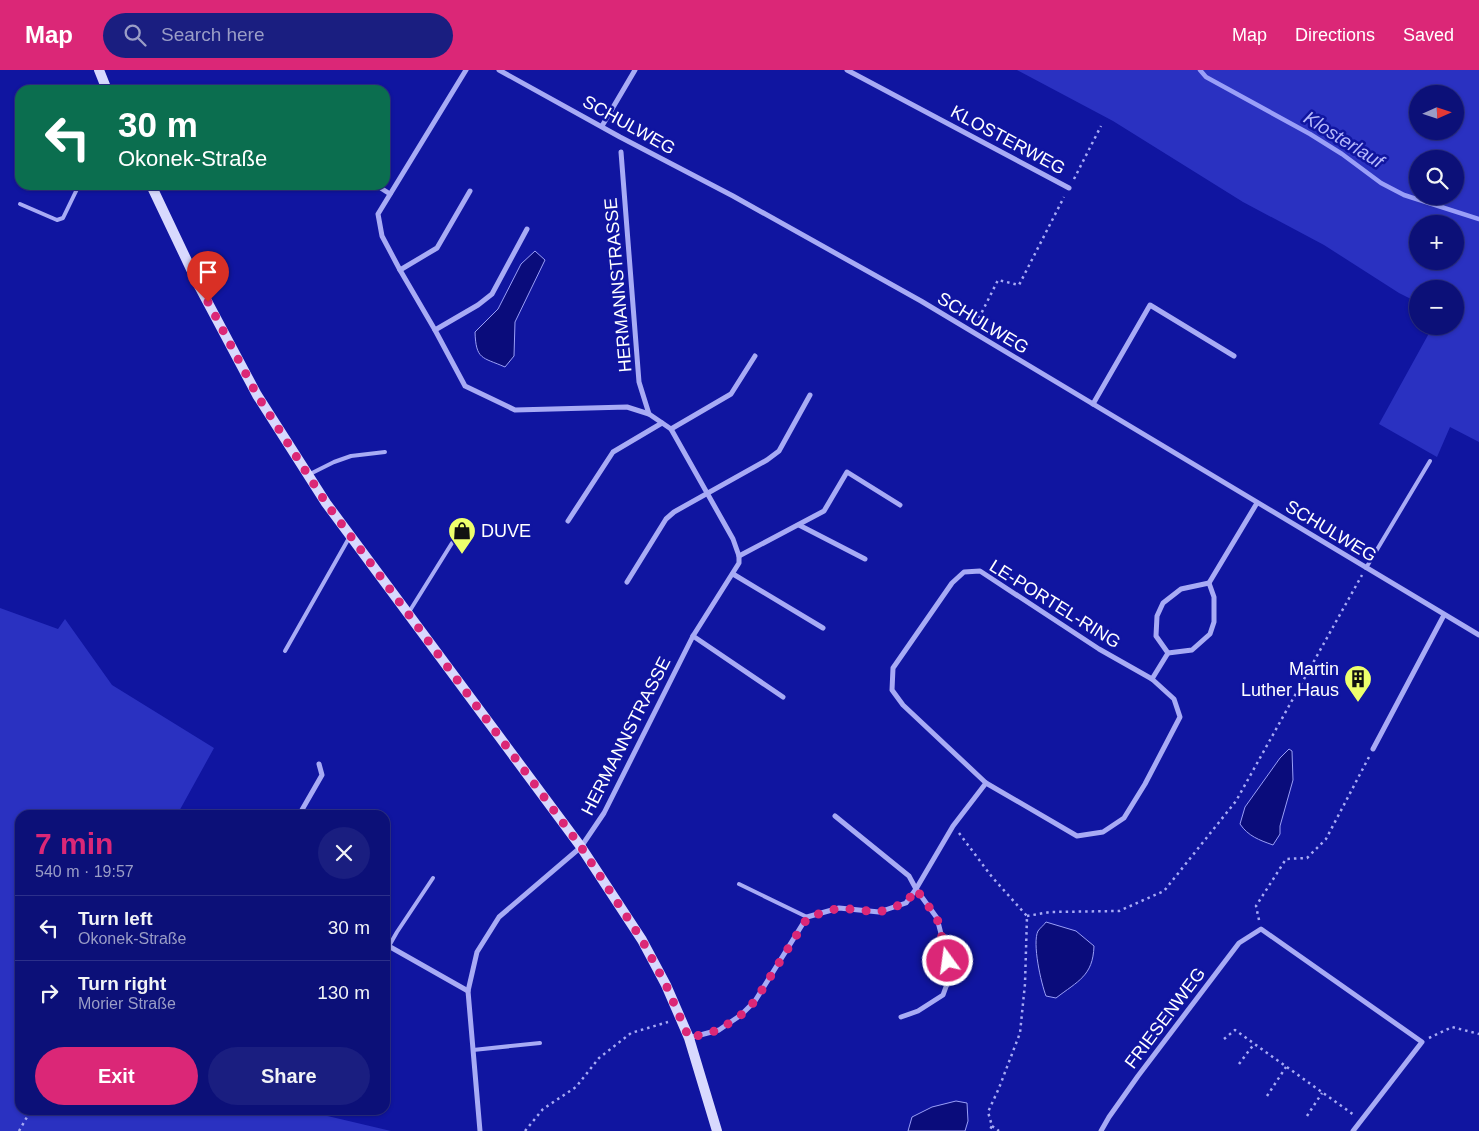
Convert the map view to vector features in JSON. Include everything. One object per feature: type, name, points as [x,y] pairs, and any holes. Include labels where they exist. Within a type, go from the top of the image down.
[{"type":"main road","points":[[99,70],[105,85]]},
{"type":"main road","points":[[153,190],[199,286],[257,395],[326,503],[581,847],[642,940],[666,985],[689,1038],[717,1131]]},
{"type":"street","points":[[466,70],[378,214],[382,236],[465,386],[515,410],[627,407],[649,414],[671,429],[733,539],[739,556],[824,511],[847,472],[900,505]]},
{"type":"street","name":"SCHULWEG","points":[[500,70],[733,196],[921,301],[1479,635]]},
{"type":"street","points":[[602,126],[634,70]]},
{"type":"street","name":"KLOSTERWEG","points":[[847,70],[1069,188]]},
{"type":"street","name":"HERMANNSTRASSE","points":[[621,152],[640,382],[649,414]]},
{"type":"street","points":[[384,190],[390,194]]},
{"type":"street","points":[[400,270],[437,248],[470,191]]},
{"type":"street","points":[[435,330],[492,294],[527,229]]},
{"type":"street","points":[[1093,404],[1150,306],[1234,356]]},
{"type":"street","points":[[671,429],[731,394],[755,356]]},
{"type":"street","points":[[627,582],[666,519],[674,512],[767,460],[779,451],[810,394]]},
{"type":"street","points":[[568,521],[613,452],[662,423]]},
{"type":"street","points":[[1168,653],[1156,636],[1157,616],[1163,603],[1181,589],[1209,583],[1257,503]]},
{"type":"street","points":[[799,525],[865,559]]},
{"type":"street","name":"HERMANNSTRASSE","points":[[480,1131],[468,991],[477,952],[499,917],[581,847],[604,813],[693,636],[733,574],[739,563],[739,556]]},
{"type":"street","name":"LE-PORTEL-RING","points":[[980,571],[1099,649],[1152,679],[1174,700],[1180,717],[1145,784],[1124,818],[1103,832],[1076,836],[986,783],[903,705],[892,690],[893,668],[952,582],[964,572],[980,571]]},
{"type":"street","points":[[733,574],[823,628]]},
{"type":"street","points":[[1168,653],[1192,650],[1210,634],[1214,622],[1214,597],[1209,583]]},
{"type":"street","points":[[1373,749],[1444,615]]},
{"type":"street","points":[[693,636],[783,697]]},
{"type":"street","points":[[1152,679],[1168,653]]},
{"type":"street","points":[[302,810],[322,775],[319,764]]},
{"type":"street","points":[[689,1038],[719,1030],[741,1015],[755,1001],[808,917],[839,908],[879,912],[906,903],[953,826],[986,783]]},
{"type":"street","points":[[835,816],[909,876],[937,918],[951,973],[943,995],[918,1012],[901,1017]]},
{"type":"street","points":[[1261,929],[1422,1042],[1353,1131]]},
{"type":"street","name":"FRIESENWEG","points":[[1100,1131],[1138,1076],[1240,943],[1261,929]]},
{"type":"street","points":[[390,947],[468,991]]},
{"type":"lane","points":[[20,204],[57,220],[63,218],[77,190]]},
{"type":"lane","points":[[308,475],[351,456],[385,452]]},
{"type":"lane","points":[[1366,568],[1430,461]]},
{"type":"lane","points":[[284,651],[350,536]]},
{"type":"lane","points":[[408,614],[452,543]]},
{"type":"lane","points":[[390,941],[433,878]]},
{"type":"lane","points":[[739,884],[808,917]]},
{"type":"lane","points":[[473,1050],[540,1043]]},
{"type":"path","points":[[1069,188],[1101,126]]},
{"type":"path","name":"KLOSTERWEG","points":[[972,332],[998,280],[1019,285],[1069,188]]},
{"type":"path","points":[[1027,916],[1050,912],[1120,911],[1164,891],[1236,801],[1366,568]]},
{"type":"path","points":[[1261,929],[1256,906],[1286,859],[1307,858],[1326,839],[1373,749]]},
{"type":"path","points":[[953,826],[992,876],[1027,916],[1025,984],[1020,1034],[1000,1088],[988,1112],[992,1126],[999,1131]]},
{"type":"path","points":[[525,1131],[543,1109],[576,1087],[599,1058],[631,1033],[669,1021]]},
{"type":"path","points":[[1422,1042],[1452,1027],[1479,1034]]},
{"type":"path","points":[[1224,1039],[1235,1030],[1361,1120]]},
{"type":"path","points":[[1239,1064],[1254,1044]]},
{"type":"path","points":[[1266,1096],[1286,1067]]},
{"type":"path","points":[[1307,1116],[1322,1093]]},
{"type":"path","points":[[19,1131],[28,1115]]},
{"type":"path","points":[[989,1131],[992,1126]]},
{"type":"shaded area","points":[[1017,70],[1479,70],[1479,442],[1450,427],[1437,457],[1379,424],[1428,335],[1464,335],[1464,280],[1409,280],[1409,298],[1324,245],[1243,202],[1113,121]]},
{"type":"shaded area","points":[[535,251],[545,260],[515,322],[514,356],[505,367],[486,359],[479,353],[475,332],[498,309],[521,264]]},
{"type":"shaded area","points":[[0,608],[58,629],[65,619],[112,685],[214,748],[180,810],[15,810],[15,1115],[323,1115],[391,1131],[0,1131]]},
{"type":"shaded area","points":[[1289,749],[1292,751],[1293,780],[1280,826],[1280,834],[1273,845],[1250,835],[1240,824],[1245,807],[1280,758]]},
{"type":"shaded area","points":[[1046,922],[1076,931],[1094,946],[1091,964],[1083,977],[1056,998],[1046,996],[1037,953],[1036,937],[1038,931]]},
{"type":"shaded area","points":[[956,1101],[967,1103],[968,1121],[965,1131],[908,1131],[912,1117],[932,1107]]},
{"type":"waterway","name":"Klosterlauf","points":[[1200,70],[1206,77],[1310,134],[1342,154],[1381,183],[1404,195],[1479,219]]},
{"type":"place","name":"DUVE","points":[[462,555]]},
{"type":"place","name":"Martin Luther Haus","points":[[1358,703]]},
{"type":"route","points":[[208,302],[257,395],[326,503],[581,847],[642,940],[666,985],[689,1038],[719,1030],[741,1015],[755,1001],[808,917],[839,908],[879,912],[906,903],[916,889],[937,918],[948,961]]}]
